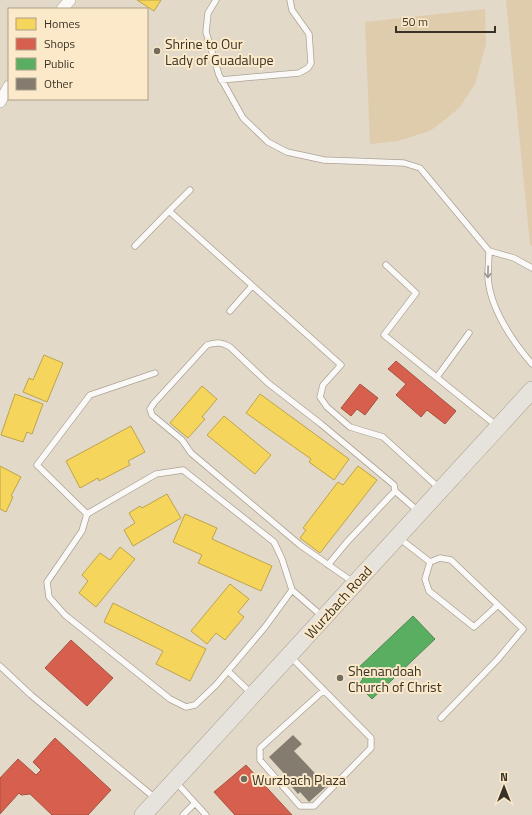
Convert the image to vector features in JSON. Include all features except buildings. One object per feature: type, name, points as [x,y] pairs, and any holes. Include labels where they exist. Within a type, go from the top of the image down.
[{"type":"main road","name":"Wurzbach Road","points":[[150,810],[289,655],[532,390]]},
{"type":"street","points":[[63,8],[70,0]]},
{"type":"street","points":[[0,102],[8,88]]},
{"type":"lane","points":[[216,0],[208,13],[206,32],[221,80],[243,118],[268,142],[287,152],[324,160],[404,163],[420,168],[489,252],[514,258],[532,268]]},
{"type":"lane","points":[[221,80],[299,73],[308,68],[311,63],[309,34],[292,10],[290,0]]},
{"type":"lane","points":[[135,246],[190,190]]},
{"type":"lane","points":[[169,211],[340,365],[323,385],[320,397],[327,407],[350,427],[383,437],[441,489]]},
{"type":"lane","points":[[489,252],[488,278],[491,294],[502,321],[513,340],[532,364]]},
{"type":"lane","points":[[386,265],[416,292],[384,335],[498,427]]},
{"type":"lane","points":[[230,311],[252,286]]},
{"type":"lane","points":[[437,378],[469,333]]},
{"type":"lane","points":[[355,583],[300,545],[191,453],[182,440],[152,415],[150,409],[154,403],[208,345],[217,342],[230,346],[268,382],[394,485],[395,491],[420,512]]},
{"type":"lane","points":[[87,514],[37,466],[90,395],[155,373]]},
{"type":"lane","points":[[292,590],[265,627],[216,685],[195,705],[186,707],[170,699],[65,614],[49,597],[47,582],[82,531],[87,514],[156,474],[183,470],[274,542],[282,559],[292,590],[323,618]]},
{"type":"lane","points":[[328,565],[347,542],[395,491]]},
{"type":"lane","points":[[398,537],[430,562]]},
{"type":"lane","points":[[430,562],[440,558],[451,560],[523,629],[498,659],[441,718]]},
{"type":"lane","points":[[430,562],[425,579],[429,591],[474,627],[498,605]]},
{"type":"lane","points":[[289,655],[324,690],[371,738],[371,748],[314,806],[300,806],[260,760],[260,748],[324,690]]},
{"type":"lane","points":[[0,666],[150,810]]},
{"type":"lane","points":[[228,671],[253,695]]},
{"type":"lane","points":[[175,781],[206,815]]},
{"type":"lane","points":[[183,815],[195,803]]},
{"type":"shaded area","points":[[506,0],[532,0],[532,247],[530,245]]},
{"type":"shaded area","points":[[485,9],[486,44],[475,84],[460,107],[430,131],[398,141],[370,144],[365,22]]},
{"type":"place","name":"Shrine to Our Lady of Guadalupe","points":[[157,51]]},
{"type":"place","name":"Shenandoah Church of Christ","points":[[340,678]]},
{"type":"place","name":"Wurzbach Plaza","points":[[244,779]]}]
